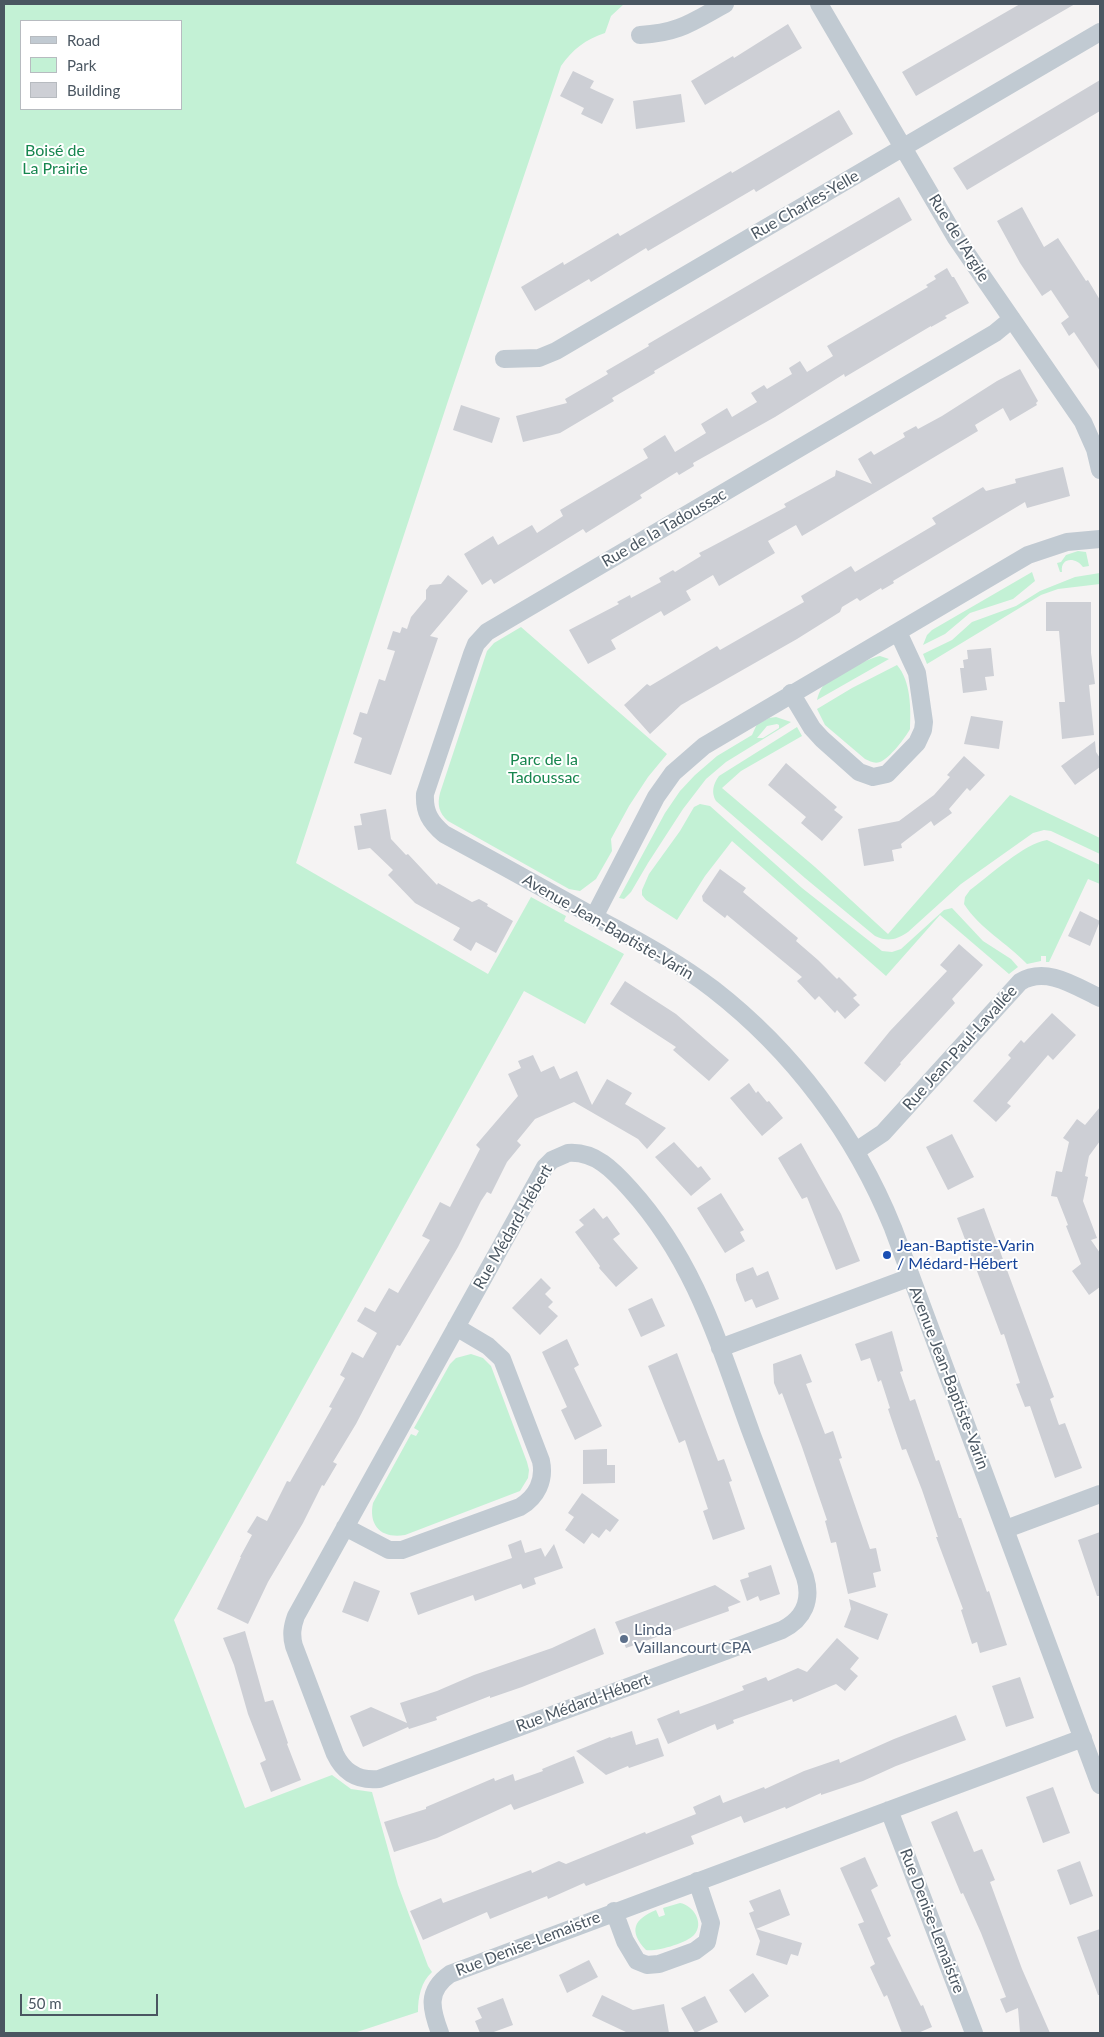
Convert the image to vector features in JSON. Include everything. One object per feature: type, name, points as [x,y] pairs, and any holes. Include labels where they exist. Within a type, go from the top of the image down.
[{"type":"street","points":[[640,35],[670,32],[681,28],[725,4]]},
{"type":"street","name":"Rue de l'Argile","points":[[819,4],[956,238],[1083,422],[1095,450],[1100,470]]},
{"type":"street","name":"Rue Charles-Yelle","points":[[504,358],[532,359],[556,351],[1100,32]]},
{"type":"street","name":"Rue de la Tadoussac","points":[[430,819],[425,804],[426,794],[474,650],[487,632],[995,333],[1012,319]]},
{"type":"street","points":[[594,917],[656,797],[673,773],[692,755],[717,737],[1028,555],[1067,542],[1100,539]]},
{"type":"street","points":[[791,693],[812,728],[859,772],[873,777],[887,774],[917,743],[923,730],[924,722],[918,673],[898,632]]},
{"type":"street","name":"Avenue Jean-Baptiste-Varin","points":[[430,819],[444,834],[667,957],[712,988],[776,1046],[830,1112],[856,1151],[887,1214],[1100,1785]]},
{"type":"street","name":"Rue Jean-Paul-Lavallée","points":[[856,1151],[883,1133],[1020,982],[1036,975],[1056,978],[1100,998]]},
{"type":"street","name":"Rue Médard-Hébert","points":[[575,1152],[591,1156],[608,1167],[629,1188],[660,1224],[690,1275],[720,1348],[808,1585],[807,1602],[798,1620],[782,1630],[379,1779],[360,1778],[345,1769],[335,1754],[294,1646],[292,1632],[296,1616],[545,1167],[559,1156],[575,1152]]},
{"type":"street","points":[[720,1348],[911,1277]]},
{"type":"street","points":[[345,1527],[388,1550],[402,1550],[520,1507],[532,1498],[536,1492],[542,1477],[541,1461],[506,1366],[494,1350],[456,1327]]},
{"type":"street","points":[[1006,1529],[1100,1494]]},
{"type":"street","name":"Rue Denise-Lemaistre","points":[[440,2033],[432,2009],[433,1994],[442,1980],[450,1974],[614,1911],[1082,1738]]},
{"type":"street","name":"Rue Denise-Lemaistre","points":[[889,1810],[974,2033]]},
{"type":"street","name":"Rue Denise-Lemaistre","points":[[614,1911],[630,1952],[633,1957],[642,1963],[647,1965],[659,1964],[695,1951],[707,1942],[712,1923],[697,1881]]},
{"type":"green space","name":"Boisé de La Prairie","points":[[4,4],[624,4],[611,16],[605,33],[592,38],[580,46],[561,66],[448,401],[296,863],[488,974],[531,897],[566,916],[564,921],[624,954],[585,1024],[524,991],[174,1620],[245,1808],[332,1775],[351,1789],[372,1792],[398,1885],[428,1966],[432,1972],[425,1980],[421,1990],[418,2012],[354,2033],[4,2033]]},
{"type":"green space","points":[[1078,551],[1086,552],[1089,566],[1083,567],[1076,561],[1069,560],[1063,563],[1062,572],[1060,572],[1057,563],[1061,562],[1066,555]]},
{"type":"green space","points":[[1032,572],[1035,581],[1013,599],[970,613],[945,634],[923,645],[927,635],[932,630]]},
{"type":"green space","points":[[1100,573],[1100,584],[1058,589],[1041,595],[927,664],[923,654],[952,640],[972,622],[1016,606],[1040,591],[1075,577]]},
{"type":"green space","name":"Parc de la Tadoussac","points":[[521,627],[667,754],[648,777],[629,806],[611,839],[612,851],[596,879],[580,891],[569,889],[448,821],[440,808],[440,793],[487,651],[494,643]]},
{"type":"green space","points":[[880,656],[889,659],[817,700],[821,689],[828,682],[859,664]]},
{"type":"green space","points":[[897,665],[908,687],[910,729],[888,757],[880,762],[874,762],[865,759],[825,725],[817,709],[852,688]]},
{"type":"green space","points":[[776,717],[791,722],[726,762],[706,779],[683,809],[631,892],[624,899],[619,898],[665,813],[680,791],[717,756],[752,735],[757,724]],"holes":[[[779,725],[779,728],[763,738],[757,738],[767,726]]]},
{"type":"green space","points":[[797,727],[802,736],[741,771],[722,788],[815,867],[888,934],[1010,795],[1100,838],[1100,854],[1051,831],[1044,830],[1033,833],[961,884],[908,932],[892,939],[875,936],[805,878],[714,798],[713,789],[719,776]]},
{"type":"green space","points":[[700,804],[710,806],[802,888],[882,951],[892,952],[901,949],[944,910],[952,908],[983,941],[1011,959],[1018,967],[1009,974],[940,915],[886,976],[732,841],[705,876],[677,920],[646,900],[642,895],[642,890],[649,874],[680,831],[694,807]]},
{"type":"green space","points":[[1047,840],[1100,865],[1100,884],[1088,879],[1049,962],[1046,962],[1046,956],[1041,956],[1041,961],[1027,964],[978,921],[964,904],[965,897],[970,890],[1018,853],[1038,842]]},
{"type":"green space","points":[[471,1354],[483,1358],[491,1366],[527,1462],[528,1478],[520,1491],[405,1535],[397,1536],[384,1533],[375,1525],[372,1511],[373,1503],[411,1434],[416,1436],[419,1431],[414,1428],[450,1364],[456,1358]]},
{"type":"green space","points":[[680,1903],[689,1907],[696,1915],[698,1925],[694,1935],[685,1941],[671,1946],[657,1950],[646,1950],[640,1943],[635,1931],[638,1922],[656,1910],[659,1917],[665,1915],[663,1908]]},
{"type":"building","points":[[1020,4],[1075,4],[916,96],[902,72]]},
{"type":"building","points":[[788,24],[802,48],[705,105],[691,81],[733,56],[734,58]]},
{"type":"building","points":[[573,71],[594,81],[590,88],[614,99],[602,124],[581,114],[584,108],[560,96]]},
{"type":"building","points":[[1100,80],[1100,111],[967,190],[953,168]]},
{"type":"building","points":[[681,94],[685,122],[636,129],[633,101]]},
{"type":"building","points":[[839,110],[853,134],[756,192],[754,189],[648,251],[646,248],[591,282],[589,279],[535,311],[521,287],[563,262],[564,265],[618,233],[620,236]]},
{"type":"building","points":[[899,197],[912,220],[654,371],[655,373],[612,398],[614,401],[560,433],[523,442],[516,416],[567,403],[565,399],[608,374],[606,371],[649,346],[648,344]]},
{"type":"building","points":[[1022,207],[1044,247],[1058,238],[1100,300],[1100,371],[1074,332],[1069,336],[1061,323],[1069,317],[1051,290],[1042,296],[1020,263],[997,221]]},
{"type":"building","points":[[947,268],[969,303],[945,316],[947,318],[845,377],[844,374],[775,417],[693,463],[694,466],[679,475],[677,472],[640,495],[642,498],[586,533],[583,529],[494,584],[491,579],[482,585],[464,554],[493,536],[498,545],[532,525],[537,533],[563,516],[560,510],[648,458],[643,449],[665,435],[675,452],[706,433],[701,424],[727,408],[732,417],[757,402],[751,393],[764,385],[767,389],[792,374],[789,368],[800,361],[807,372],[833,356],[827,346],[928,287],[926,285],[936,279],[934,276]]},
{"type":"building","points":[[1020,369],[1038,401],[1037,405],[1010,421],[1003,408],[975,425],[978,431],[802,536],[796,525],[768,541],[775,553],[719,586],[713,575],[686,591],[691,600],[664,616],[661,611],[611,640],[616,649],[588,664],[569,630],[619,604],[617,602],[630,595],[631,598],[661,582],[659,578],[673,570],[675,572],[701,556],[699,553],[786,507],[784,504],[835,476],[836,470],[872,484],[858,459],[871,451],[874,455],[905,437],[903,433],[916,426],[918,429],[942,416],[997,381]]},
{"type":"building","points":[[461,405],[500,418],[492,443],[453,430]]},
{"type":"building","points":[[1063,467],[1070,496],[1027,508],[1025,502],[893,581],[894,583],[882,590],[881,588],[860,601],[857,598],[842,607],[840,612],[797,639],[681,705],[650,734],[624,705],[647,684],[650,686],[717,646],[720,650],[804,602],[801,596],[851,566],[855,572],[936,524],[932,518],[983,487],[986,491],[1016,483],[1015,479]]},
{"type":"building","points":[[448,575],[468,591],[430,636],[438,638],[391,775],[354,763],[362,738],[353,734],[360,712],[367,714],[379,679],[385,681],[395,651],[387,649],[393,631],[400,633],[402,627],[407,629],[411,617],[426,599],[426,590],[430,585],[441,584]]},
{"type":"building","points":[[1046,602],[1091,602],[1091,653],[1095,684],[1089,685],[1094,735],[1062,739],[1059,702],[1065,702],[1059,631],[1046,631]]},
{"type":"building","points":[[991,648],[994,676],[985,677],[987,690],[963,693],[960,668],[964,668],[963,660],[968,659],[967,650]]},
{"type":"building","points":[[971,716],[1003,721],[999,749],[964,744]]},
{"type":"building","points":[[1095,741],[1096,752],[1100,758],[1100,767],[1075,785],[1061,766]]},
{"type":"building","points":[[964,756],[985,775],[970,791],[967,788],[949,809],[952,813],[934,826],[931,821],[901,844],[902,848],[892,850],[894,861],[864,866],[858,829],[899,821],[934,795],[950,777],[947,775]]},
{"type":"building","points":[[786,763],[837,807],[834,810],[843,817],[822,841],[801,823],[806,817],[768,785]]},
{"type":"building","points":[[386,809],[391,839],[437,885],[438,883],[472,902],[479,899],[488,904],[487,906],[513,921],[496,953],[476,942],[471,951],[453,940],[460,928],[415,903],[388,875],[393,870],[370,848],[358,850],[354,826],[362,825],[360,814]]},
{"type":"building","points":[[720,869],[746,888],[743,892],[798,938],[796,941],[837,979],[839,977],[857,995],[853,998],[860,1005],[845,1019],[837,1010],[835,1013],[819,996],[815,1000],[797,981],[802,977],[727,915],[725,918],[703,901],[702,896]]},
{"type":"building","points":[[1080,911],[1100,921],[1090,946],[1068,936]]},
{"type":"building","points":[[959,944],[983,965],[952,999],[955,1003],[885,1082],[864,1063],[890,1031],[947,971],[940,965]]},
{"type":"building","points":[[625,981],[676,1014],[729,1060],[709,1081],[673,1050],[676,1047],[610,1004]]},
{"type":"building","points":[[1052,1013],[1076,1035],[1053,1060],[1048,1055],[1007,1103],[1011,1106],[996,1122],[973,1101],[1011,1058],[1008,1055],[1021,1040],[1024,1043]]},
{"type":"building","points":[[533,1055],[541,1072],[554,1066],[560,1079],[577,1071],[592,1105],[607,1079],[632,1093],[625,1104],[666,1128],[647,1149],[638,1139],[574,1102],[535,1119],[517,1141],[521,1145],[507,1162],[491,1194],[487,1192],[481,1201],[458,1247],[400,1346],[397,1345],[356,1424],[333,1462],[337,1464],[324,1486],[322,1485],[303,1523],[268,1582],[248,1624],[217,1609],[252,1535],[247,1532],[257,1516],[267,1521],[287,1481],[290,1482],[332,1408],[329,1407],[345,1378],[340,1375],[352,1352],[363,1358],[377,1333],[357,1321],[365,1307],[375,1312],[389,1288],[398,1293],[430,1240],[422,1236],[440,1202],[450,1207],[480,1149],[476,1145],[518,1096],[508,1074],[521,1068],[518,1061]]},
{"type":"building","points":[[749,1083],[756,1093],[758,1091],[767,1102],[769,1101],[783,1118],[762,1136],[730,1098]]},
{"type":"building","points":[[1100,1107],[1100,1141],[1089,1156],[1085,1176],[1088,1177],[1083,1201],[1097,1238],[1091,1240],[1100,1253],[1100,1287],[1089,1295],[1072,1271],[1081,1264],[1057,1197],[1051,1196],[1056,1171],[1062,1172],[1069,1142],[1063,1138],[1077,1119],[1085,1125]]},
{"type":"building","points":[[952,1134],[974,1177],[948,1190],[926,1147]]},
{"type":"building","points":[[674,1142],[698,1168],[701,1166],[711,1179],[691,1196],[655,1157]]},
{"type":"building","points":[[801,1143],[841,1214],[860,1261],[836,1270],[807,1197],[802,1199],[778,1158]]},
{"type":"building","points":[[721,1193],[744,1230],[740,1232],[745,1241],[725,1253],[697,1208]]},
{"type":"building","points":[[594,1208],[603,1219],[607,1216],[620,1234],[613,1239],[638,1268],[616,1287],[599,1268],[600,1266],[575,1232],[584,1225],[579,1220]]},
{"type":"building","points":[[984,1208],[1054,1397],[1050,1399],[1059,1425],[1065,1423],[1082,1468],[1055,1478],[1030,1406],[1025,1407],[1016,1384],[1020,1383],[1004,1334],[1001,1335],[957,1218]]},
{"type":"building","points":[[753,1267],[757,1276],[768,1271],[779,1299],[756,1308],[752,1299],[745,1302],[736,1280],[736,1274]]},
{"type":"building","points":[[541,1278],[551,1288],[545,1294],[553,1302],[548,1307],[558,1316],[540,1335],[512,1308]]},
{"type":"building","points":[[652,1298],[665,1326],[641,1337],[628,1309]]},
{"type":"building","points":[[892,1331],[903,1371],[900,1372],[910,1401],[915,1399],[936,1461],[939,1460],[987,1592],[989,1591],[1007,1645],[980,1653],[977,1642],[972,1644],[961,1610],[963,1609],[936,1537],[938,1537],[922,1490],[906,1449],[902,1450],[888,1409],[890,1408],[881,1380],[878,1382],[870,1358],[861,1361],[855,1344]]},
{"type":"building","points":[[567,1339],[579,1365],[574,1368],[602,1426],[575,1440],[561,1410],[567,1407],[542,1352]]},
{"type":"building","points":[[677,1353],[718,1461],[724,1459],[732,1481],[729,1482],[745,1529],[713,1540],[703,1511],[708,1509],[685,1440],[679,1443],[648,1366]]},
{"type":"building","points":[[801,1354],[812,1382],[806,1384],[825,1434],[833,1431],[842,1458],[839,1459],[870,1549],[876,1548],[881,1571],[873,1573],[876,1587],[848,1594],[836,1542],[831,1543],[825,1521],[827,1520],[802,1447],[782,1393],[779,1395],[774,1383],[773,1364]]},
{"type":"building","points":[[607,1449],[607,1465],[615,1465],[615,1483],[583,1484],[583,1450]]},
{"type":"building","points":[[582,1493],[619,1520],[610,1532],[606,1529],[599,1538],[592,1533],[584,1544],[565,1530],[574,1517],[568,1513]]},
{"type":"building","points":[[1100,1532],[1100,1596],[1097,1596],[1078,1540]]},
{"type":"building","points":[[521,1540],[525,1553],[541,1548],[545,1557],[554,1544],[563,1568],[534,1578],[536,1584],[523,1589],[521,1584],[475,1601],[473,1595],[418,1615],[410,1593],[512,1558],[508,1545]]},
{"type":"building","points":[[771,1565],[780,1594],[760,1601],[758,1596],[747,1601],[740,1580],[749,1577],[748,1573]]},
{"type":"building","points":[[354,1581],[380,1591],[368,1622],[342,1612]]},
{"type":"building","points":[[715,1585],[741,1602],[728,1607],[729,1611],[626,1648],[615,1622]]},
{"type":"building","points":[[849,1599],[888,1614],[878,1640],[844,1627],[851,1609]]},
{"type":"building","points":[[595,1628],[604,1654],[522,1687],[490,1698],[490,1696],[436,1717],[437,1720],[409,1729],[408,1727],[363,1747],[350,1716],[371,1707],[407,1723],[400,1703],[552,1648]]},
{"type":"building","points":[[245,1631],[265,1702],[273,1700],[301,1780],[271,1792],[260,1763],[266,1760],[248,1714],[234,1665],[223,1638]]},
{"type":"building","points":[[837,1638],[859,1658],[850,1669],[858,1676],[845,1691],[836,1684],[793,1702],[792,1699],[733,1720],[734,1723],[717,1730],[715,1724],[668,1744],[657,1719],[679,1710],[680,1714],[744,1690],[742,1686],[766,1677],[768,1681],[798,1668],[807,1672]]},
{"type":"building","points":[[1020,1677],[1034,1718],[1006,1727],[992,1686]]},
{"type":"building","points":[[956,1715],[966,1740],[896,1766],[863,1781],[821,1795],[821,1793],[786,1809],[785,1807],[744,1823],[741,1816],[691,1836],[694,1844],[586,1886],[584,1883],[548,1899],[547,1896],[490,1919],[487,1912],[423,1940],[410,1911],[441,1898],[443,1903],[531,1870],[532,1873],[559,1861],[566,1864],[645,1832],[646,1834],[696,1814],[693,1807],[720,1795],[723,1803],[764,1787],[765,1789],[804,1771],[839,1759],[840,1763],[894,1739]]},
{"type":"building","points":[[632,1731],[636,1745],[658,1738],[664,1756],[629,1768],[628,1766],[606,1775],[576,1751],[610,1737]]},
{"type":"building","points":[[574,1756],[584,1783],[514,1810],[511,1804],[437,1838],[394,1852],[384,1822],[426,1809],[426,1807],[494,1778],[495,1781],[513,1774],[515,1781],[543,1771],[542,1769]]},
{"type":"building","points":[[1053,1787],[1070,1833],[1043,1843],[1026,1797]]},
{"type":"building","points":[[957,1811],[974,1852],[982,1849],[995,1880],[990,1882],[1022,1969],[1050,2033],[1020,2033],[1018,2008],[1006,2013],[1000,1999],[1006,1997],[981,1933],[963,1893],[961,1894],[931,1822]]},
{"type":"building","points":[[865,1857],[878,1886],[871,1890],[891,1936],[887,1938],[921,2006],[923,2005],[932,2027],[918,2033],[902,2033],[887,1995],[884,1997],[870,1967],[875,1964],[858,1924],[864,1922],[840,1868]]},
{"type":"building","points":[[1080,1861],[1093,1896],[1070,1905],[1057,1870]]},
{"type":"building","points":[[780,1889],[790,1915],[756,1929],[802,1943],[798,1956],[791,1954],[787,1965],[756,1955],[760,1941],[749,1913],[754,1911],[749,1901]]},
{"type":"building","points":[[1100,1929],[1100,1995],[1098,1995],[1077,1937]]},
{"type":"building","points":[[589,1960],[598,1977],[567,1993],[559,1975]]},
{"type":"building","points":[[753,1973],[769,1996],[745,2013],[729,1990]]},
{"type":"building","points":[[602,1995],[633,2010],[664,2004],[669,2033],[628,2033],[592,2016]]},
{"type":"building","points":[[705,1996],[718,2022],[695,2033],[681,2008]]},
{"type":"building","points":[[503,1998],[513,2025],[491,2033],[480,2033],[475,2021],[482,2018],[477,2008]]},
{"type":"place","name":"Jean-Baptiste-Varin / Médard-Hébert","points":[[887,1255]]},
{"type":"place","name":"Linda Vaillancourt CPA","points":[[624,1639]]}]
